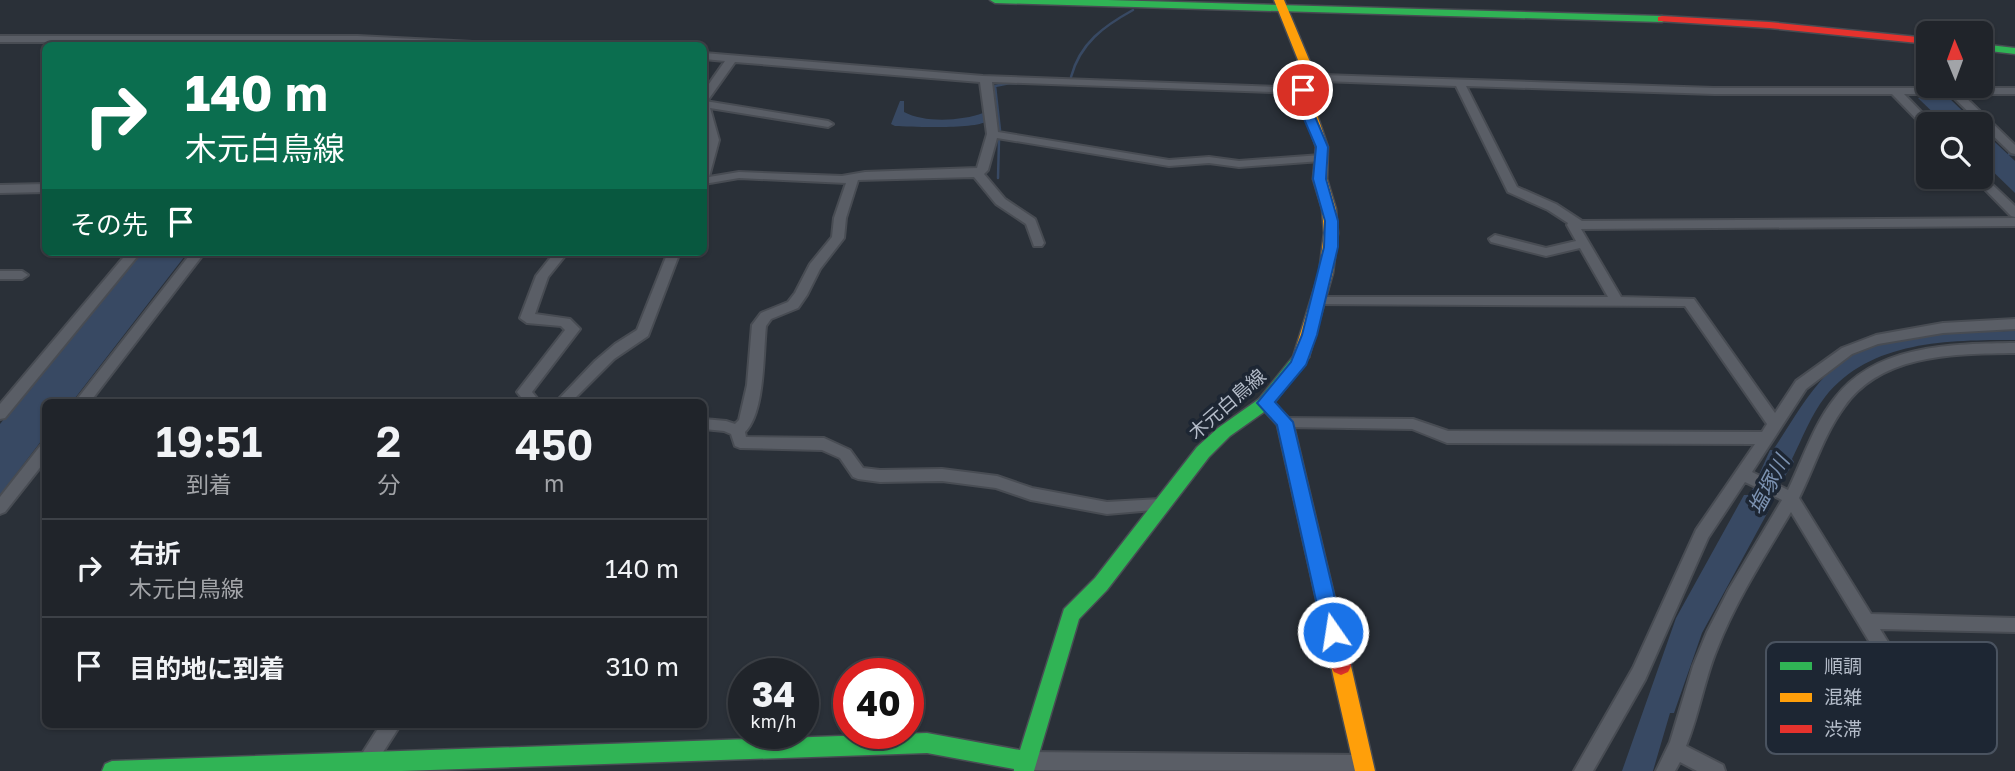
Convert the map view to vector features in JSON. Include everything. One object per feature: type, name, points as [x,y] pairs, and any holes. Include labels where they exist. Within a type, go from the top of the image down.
[{"type":"main road","points":[[995,0],[1280,4],[1700,20],[1916,40]]},
{"type":"main road","name":"木元白鳥線","points":[[1026,766],[1071,615],[1101,584],[1203,452],[1224,432],[1265,403],[1298,365],[1318,301],[1331,233],[1329,209],[1320,179],[1322,147],[1307,112],[1308,86],[1280,4]]},
{"type":"main road","points":[[1993,48],[2015,51]]},
{"type":"main road","points":[[1265,403],[1285,422],[1364,767]]},
{"type":"main road","points":[[112,771],[363,767],[927,743],[1026,766]]},
{"type":"street","points":[[0,39],[356,42]]},
{"type":"street","points":[[707,55],[984,79],[1308,86],[1322,78],[1714,91],[1916,91]]},
{"type":"street","points":[[707,94],[733,57]]},
{"type":"street","points":[[707,180],[739,175],[853,178],[978,173],[982,170],[993,134],[988,83],[984,79]]},
{"type":"street","points":[[1460,82],[1512,189],[1552,207],[1580,225]]},
{"type":"street","points":[[1895,91],[1916,113]]},
{"type":"street","points":[[1993,91],[2015,91]]},
{"type":"street","points":[[1959,98],[2015,151]]},
{"type":"street","points":[[707,105],[828,124]]},
{"type":"street","points":[[707,117],[713,140],[707,163]]},
{"type":"street","points":[[993,134],[1169,163],[1209,160],[1239,164],[1321,158]]},
{"type":"street","points":[[978,173],[995,198],[1031,222],[1038,243]]},
{"type":"street","points":[[737,431],[746,422],[754,385],[759,325],[766,316],[793,305],[801,295],[814,267],[838,238],[840,218],[853,178]]},
{"type":"street","points":[[0,189],[42,188]]},
{"type":"street","points":[[1991,189],[2015,214]]},
{"type":"street","points":[[1617,301],[1573,225],[2015,222]]},
{"type":"street","points":[[1495,239],[1546,252],[1584,243]]},
{"type":"street","points":[[0,414],[132,256]]},
{"type":"street","points":[[84,399],[196,256]]},
{"type":"street","points":[[530,399],[524,392],[573,329],[565,322],[527,317],[542,276],[559,256]]},
{"type":"street","points":[[566,399],[592,370],[645,327],[672,256]]},
{"type":"street","points":[[0,275],[22,275]]},
{"type":"street","points":[[1318,301],[1689,302],[1771,431]]},
{"type":"street","points":[[1583,771],[1640,674],[1702,535],[1801,385],[1847,351],[1905,333],[2015,324]]},
{"type":"street","points":[[1665,771],[1677,751],[1706,652],[1786,495],[1848,390],[1871,373],[1901,361],[1942,352],[2015,348]]},
{"type":"street","points":[[1285,422],[1413,424],[1447,437],[1771,431]]},
{"type":"street","points":[[707,424],[726,426],[737,431]]},
{"type":"street","points":[[737,431],[740,442],[824,444],[845,454],[858,473],[880,476],[942,475],[997,482],[1044,498],[1107,508],[1160,505]]},
{"type":"street","points":[[0,508],[40,463]]},
{"type":"street","points":[[1744,475],[1786,495],[1880,642]]},
{"type":"street","points":[[1868,621],[2015,625]]},
{"type":"street","points":[[363,767],[389,728]]},
{"type":"street","points":[[1677,751],[1716,771]]},
{"type":"street","points":[[1026,766],[1364,767]]},
{"type":"water","points":[[1918,98],[1949,98],[1964,112],[1933,112]]},
{"type":"water","points":[[900,101],[904,101],[904,112],[912,116],[954,119],[983,113],[985,122],[956,127],[895,126],[891,124]]},
{"type":"water","points":[[1993,140],[2015,161],[2015,193],[1993,172]]},
{"type":"water","points":[[138,256],[185,256],[74,399],[42,399],[42,440],[0,495],[0,424]]},
{"type":"water","name":"塩塚川","points":[[2015,331],[2015,340],[1938,343],[1887,354],[1864,364],[1843,378],[1825,397],[1807,427],[1792,459],[1794,462],[1767,504],[1770,508],[1702,633],[1674,713],[1670,713],[1653,771],[1622,771],[1676,618],[1744,495],[1750,495],[1770,450],[1773,450],[1804,402],[1826,375],[1844,360],[1890,341],[1941,333]]},
{"type":"waterway","points":[[1071,77],[1080,54],[1094,37],[1133,10]]},
{"type":"waterway","points":[[1000,130],[995,86],[1010,83],[1060,84]]},
{"type":"waterway","points":[[998,178],[999,140]]},
{"type":"waterway","points":[[2009,154],[2015,155]]},
{"type":"traffic: fast","points":[[995,0],[1662,19]]},
{"type":"traffic: fast","points":[[1993,48],[2015,51]]},
{"type":"traffic: fast","points":[[1024,771],[1071,615],[1101,584],[1203,452],[1224,432],[1265,403],[1301,357]]},
{"type":"traffic: fast","points":[[112,771],[927,743],[1027,761]]},
{"type":"traffic: slow","points":[[1279,0],[1312,81],[1303,90],[1322,147],[1320,179],[1329,209],[1331,233],[1326,273],[1301,357]]},
{"type":"traffic: slow","points":[[1341,666],[1365,771]]},
{"type":"traffic: jam","points":[[1662,19],[1769,25],[1916,40]]},
{"type":"traffic: jam","points":[[1265,403],[1285,422],[1341,666]]},
{"type":"route","points":[[1303,90],[1307,112],[1322,147],[1320,179],[1331,221],[1331,247],[1310,335],[1298,365],[1265,403],[1285,422],[1333,632]]}]
